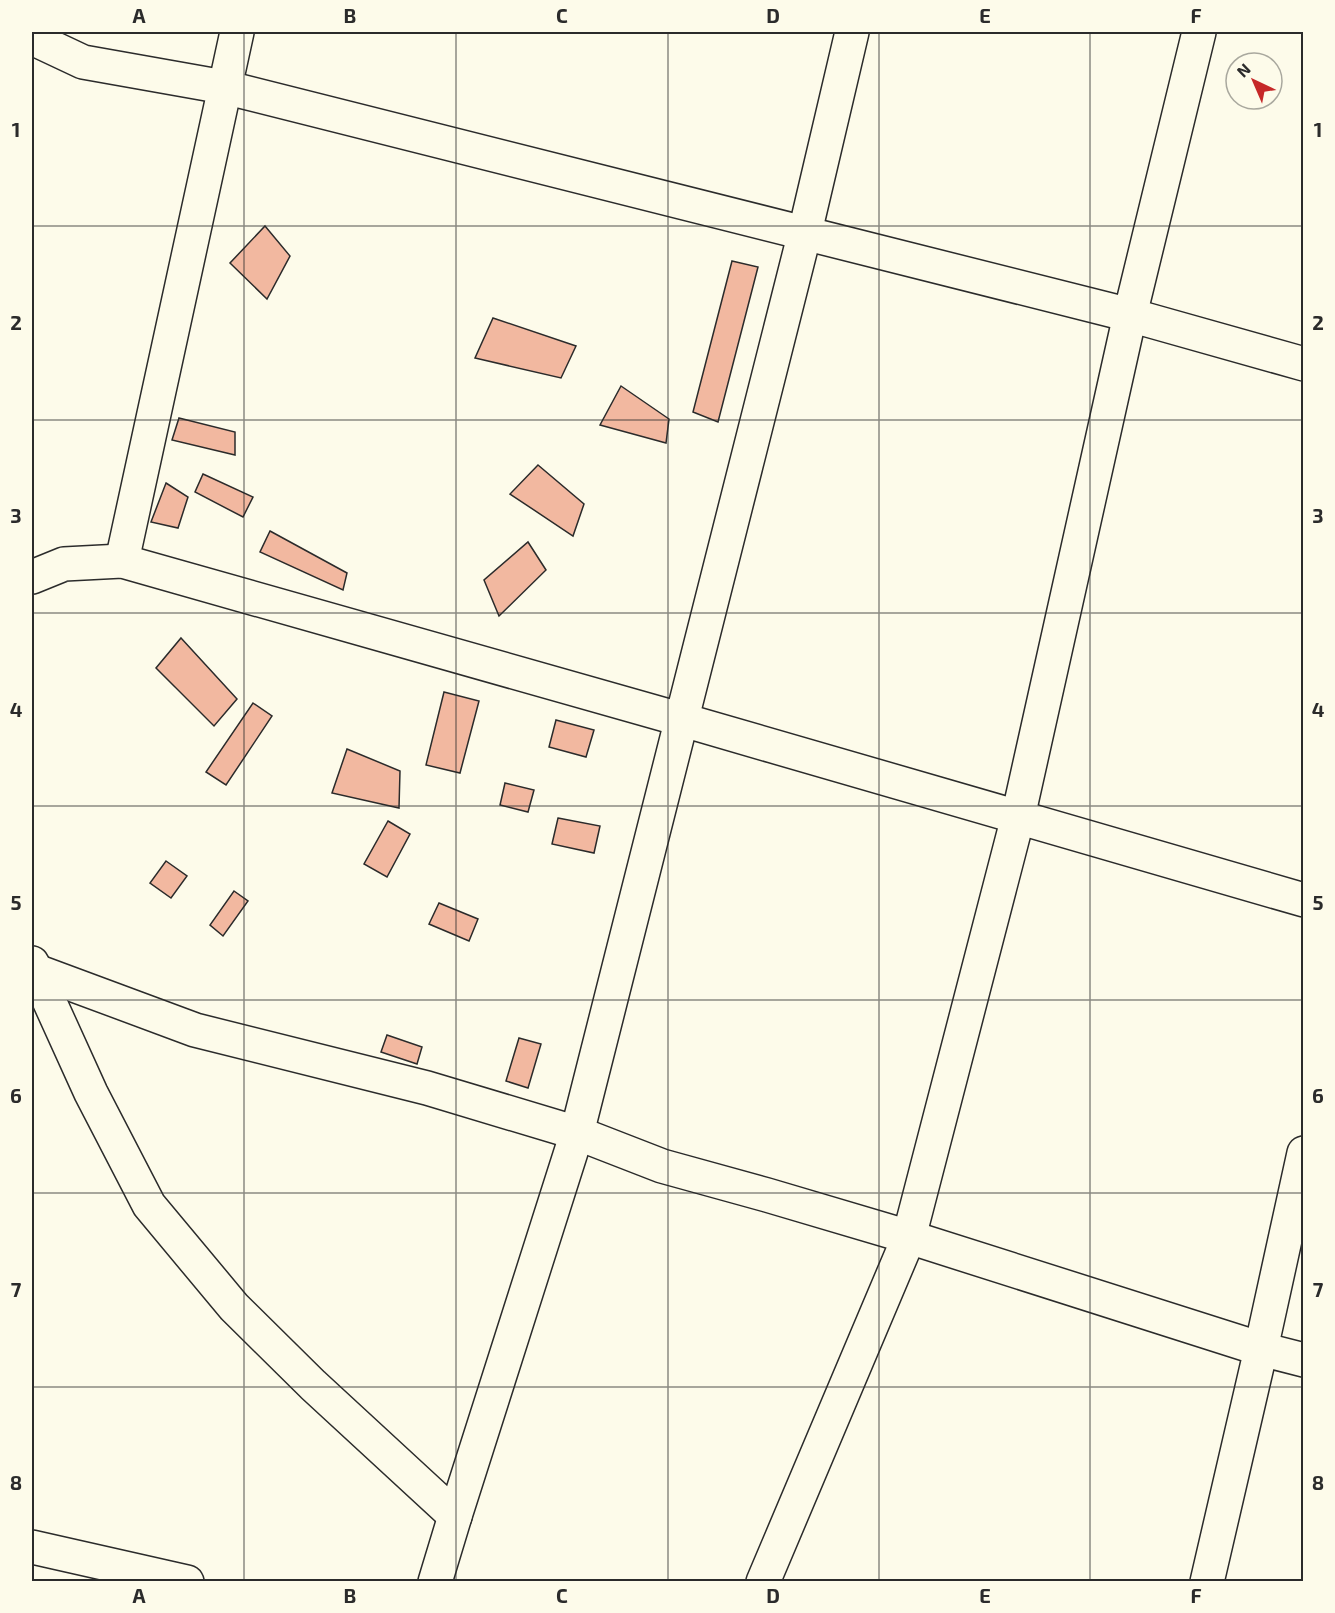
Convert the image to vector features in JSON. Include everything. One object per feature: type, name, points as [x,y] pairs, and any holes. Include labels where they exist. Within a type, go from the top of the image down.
[{"type":"street","points":[[122,561],[237,32]]},
{"type":"street","points":[[435,1581],[577,1133],[805,232],[852,32]]},
{"type":"street","points":[[763,1581],[909,1237],[1018,817],[1130,315],[1199,32]]},
{"type":"street","points":[[32,38],[83,62],[224,87],[1130,315],[1304,364]]},
{"type":"street","points":[[32,577],[64,564],[122,561],[683,720],[1304,900]]},
{"type":"street","points":[[34,967],[195,1030],[427,1088],[577,1133],[662,1166],[767,1194],[1261,1349],[1304,1360]]},
{"type":"street","points":[[34,967],[91,1093],[149,1205],[234,1307],[313,1385],[455,1516]]},
{"type":"street","points":[[1207,1581],[1304,1153]]},
{"type":"street","points":[[32,1547],[186,1581]]},
{"type":"building","points":[[265,226],[290,256],[267,299],[230,263]]},
{"type":"building","points":[[732,261],[758,267],[718,422],[693,412]]},
{"type":"building","points":[[493,318],[576,346],[561,378],[475,358]]},
{"type":"building","points":[[621,386],[669,419],[666,443],[600,425]]},
{"type":"building","points":[[179,418],[235,432],[235,455],[172,440]]},
{"type":"building","points":[[538,465],[584,504],[573,536],[510,494]]},
{"type":"building","points":[[203,474],[253,497],[243,517],[195,492]]},
{"type":"building","points":[[166,483],[188,497],[178,528],[151,522]]},
{"type":"building","points":[[270,531],[347,573],[343,590],[260,552]]},
{"type":"building","points":[[528,542],[546,570],[499,616],[484,580]]},
{"type":"building","points":[[181,638],[237,699],[214,726],[156,668]]},
{"type":"building","points":[[444,692],[479,701],[460,773],[426,765]]},
{"type":"building","points":[[253,703],[272,716],[226,785],[206,772]]},
{"type":"building","points":[[556,720],[594,730],[586,757],[549,747]]},
{"type":"building","points":[[347,749],[400,771],[399,808],[332,793]]},
{"type":"building","points":[[505,783],[534,790],[528,812],[500,805]]},
{"type":"building","points":[[558,818],[600,826],[594,853],[552,844]]},
{"type":"building","points":[[388,821],[410,834],[387,877],[364,864]]},
{"type":"building","points":[[166,861],[187,876],[171,898],[150,883]]},
{"type":"building","points":[[234,891],[248,901],[223,936],[210,925]]},
{"type":"building","points":[[439,903],[478,919],[469,941],[429,924]]},
{"type":"building","points":[[387,1035],[422,1047],[417,1064],[381,1052]]},
{"type":"building","points":[[519,1038],[541,1044],[528,1088],[506,1081]]}]
